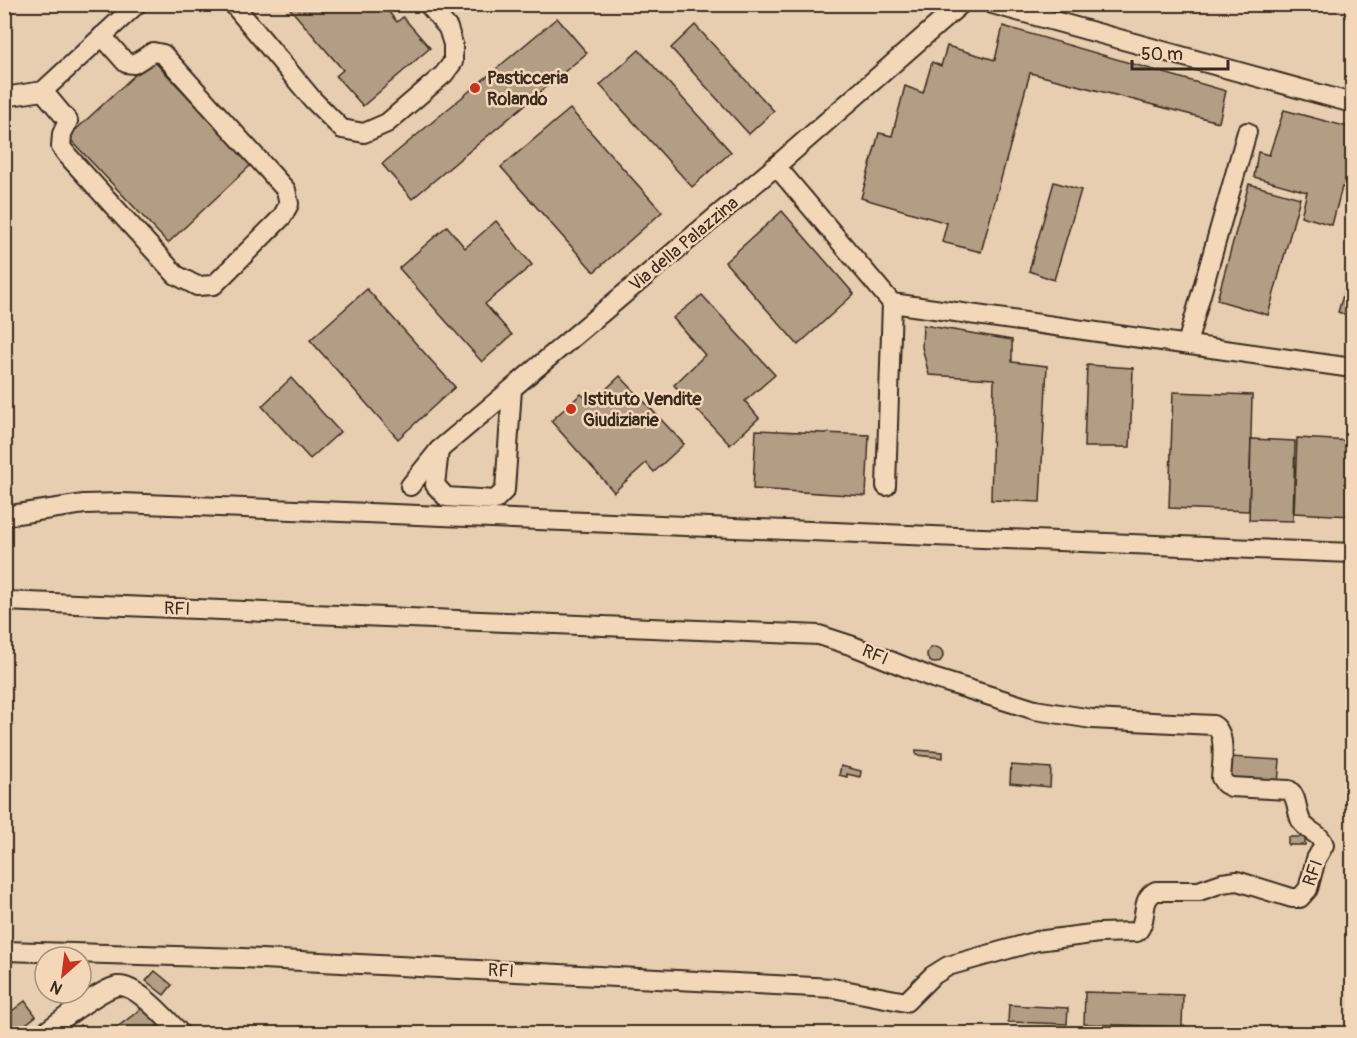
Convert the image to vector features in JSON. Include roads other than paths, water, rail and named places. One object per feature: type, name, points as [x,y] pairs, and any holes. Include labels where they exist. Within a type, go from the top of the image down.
[{"type":"street","points":[[4,97],[43,91],[137,4]]},
{"type":"street","points":[[233,4],[313,100],[342,129],[364,134],[387,123],[444,74],[453,62],[453,44],[448,28],[428,4]]},
{"type":"street","name":"Via della Palazzina","points":[[410,486],[439,450],[776,166],[961,4]]},
{"type":"street","points":[[992,4],[1353,103]]},
{"type":"street","points":[[43,91],[68,121],[61,147],[68,156],[176,275],[197,286],[214,285],[282,217],[289,204],[286,190],[163,54],[153,52],[134,64],[126,63],[102,36]]},
{"type":"street","points":[[1187,344],[1247,132]]},
{"type":"street","points":[[776,166],[892,303],[1353,368]]},
{"type":"street","points":[[886,486],[892,303]]},
{"type":"street","points":[[439,450],[435,485],[446,498],[495,500],[506,490],[512,389]]},
{"type":"street","points":[[4,516],[84,504],[112,503],[1353,552]]},
{"type":"street","name":"RFI","points":[[4,601],[819,635],[933,678],[1035,710],[1092,719],[1209,724],[1218,727],[1221,734],[1221,778],[1225,784],[1231,787],[1289,790],[1293,794],[1302,821],[1307,828],[1321,837],[1324,845],[1316,860],[1308,889],[1300,898],[1292,898],[1237,881],[1222,883],[1199,891],[1156,891],[1147,899],[1142,926],[1137,932],[1099,933],[1037,941],[948,966],[932,976],[906,1002],[833,988],[243,958],[4,951]]},
{"type":"street","points":[[42,1034],[104,992],[119,986],[142,996],[181,1034]]},
{"type":"place","name":"Pasticceria Rolando","points":[[475,88]]},
{"type":"place","name":"Istituto Vendite Giudiziarie","points":[[571,409]]}]
